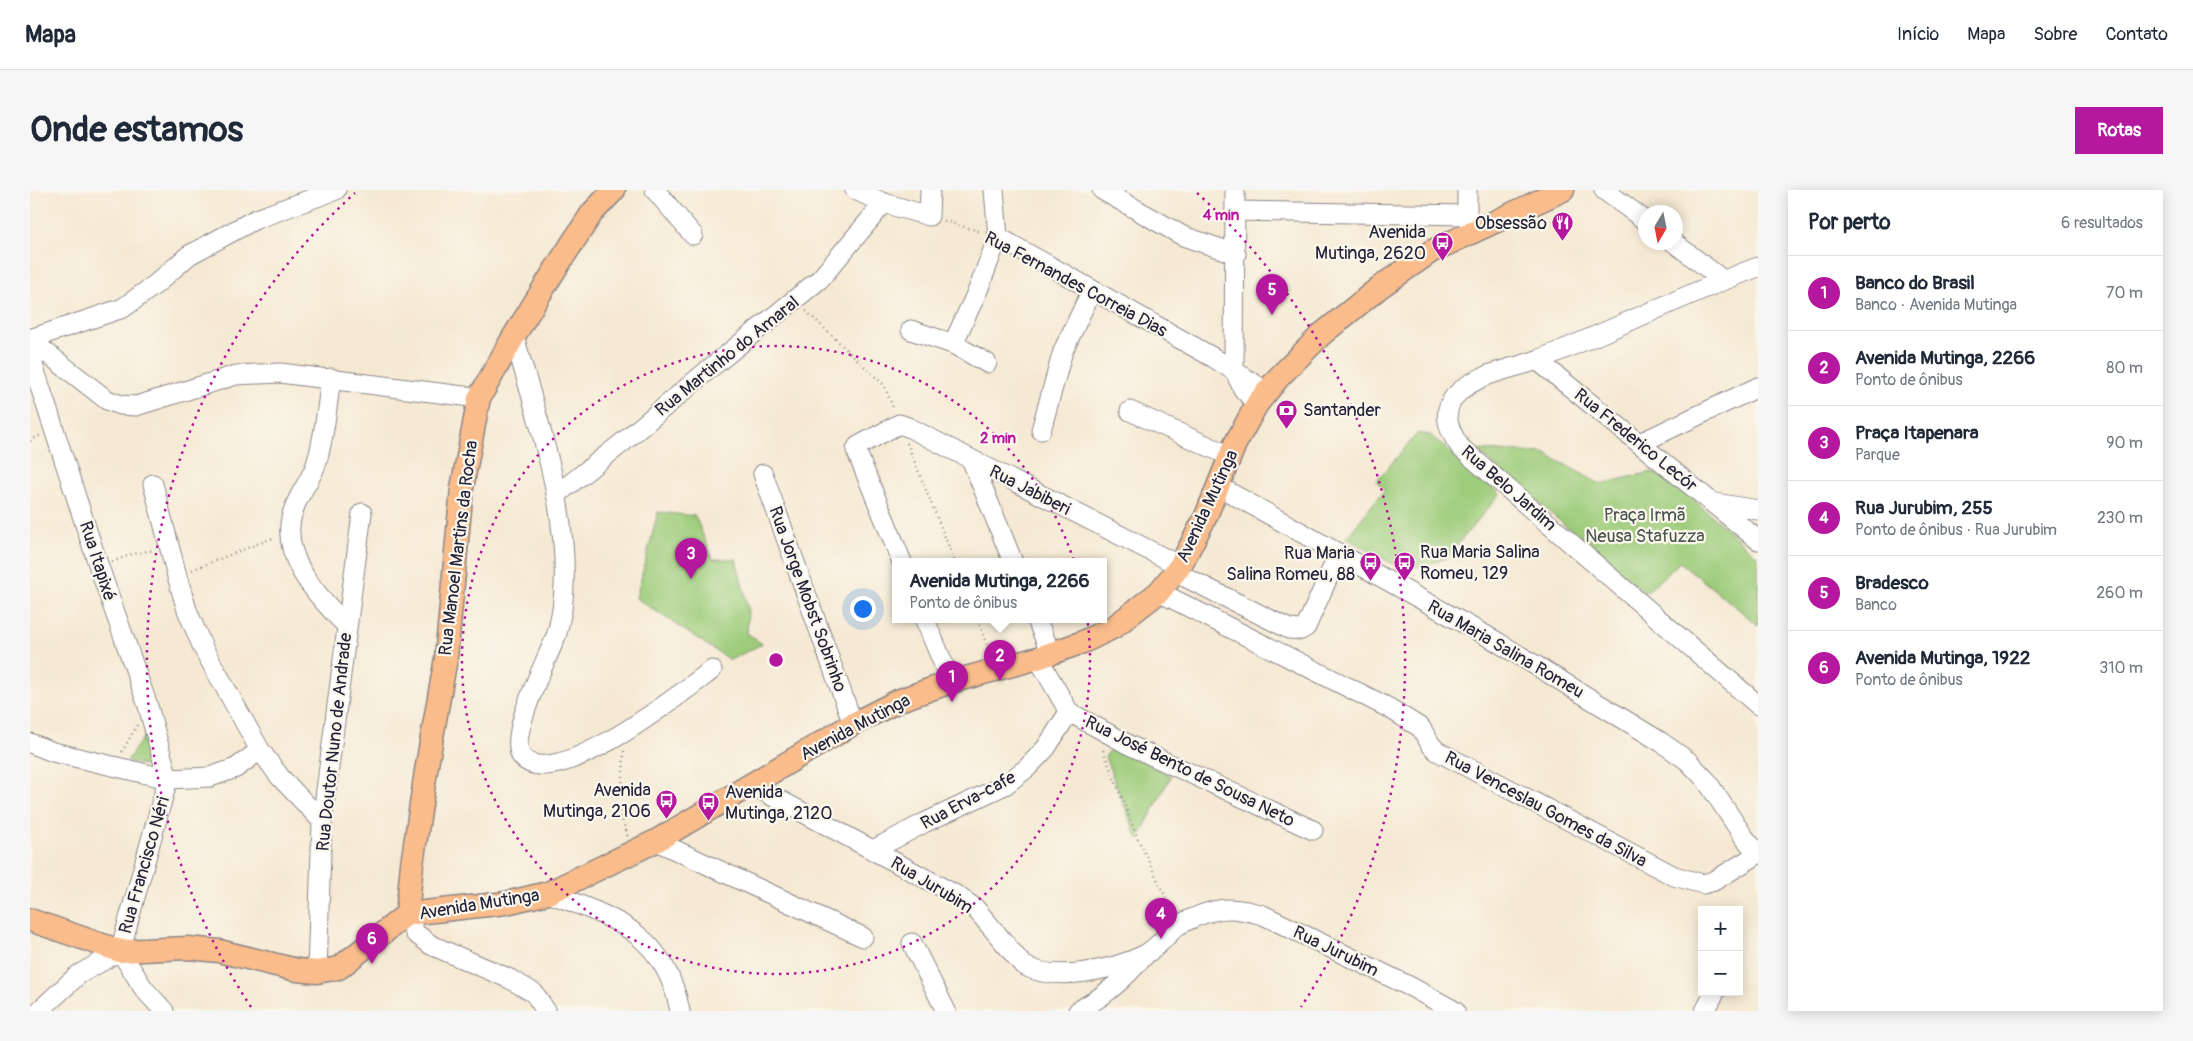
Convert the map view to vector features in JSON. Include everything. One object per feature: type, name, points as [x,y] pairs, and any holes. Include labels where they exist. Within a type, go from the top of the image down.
[{"type":"main road","name":"Rua Manoel Martins da Rocha","points":[[407,914],[412,864],[426,771],[446,658],[462,488],[479,398],[514,336],[592,213],[614,190]]},
{"type":"main road","name":"Avenida Mutinga","points":[[30,920],[120,951],[188,948],[211,950],[298,970],[317,972],[339,968],[352,960],[407,914],[506,903],[548,893],[656,841],[853,724],[900,700],[950,682],[1044,656],[1083,642],[1114,627],[1159,592],[1178,569],[1206,516],[1230,456],[1262,398],[1322,334],[1380,286],[1470,223],[1563,190]]},
{"type":"street","points":[[30,341],[123,308],[156,284],[189,255],[256,219],[336,190]]},
{"type":"street","points":[[656,190],[693,235]]},
{"type":"street","points":[[855,190],[884,203],[929,216],[930,190]]},
{"type":"street","points":[[953,344],[978,290],[998,237],[994,190]]},
{"type":"street","points":[[1102,190],[1183,236],[1236,254]]},
{"type":"street","points":[[1235,190],[1234,370],[1243,390],[1262,398]]},
{"type":"street","points":[[1235,211],[1470,223],[1467,190]]},
{"type":"street","points":[[1604,190],[1638,215]]},
{"type":"street","name":"Rua Martinho do Amaral","points":[[556,495],[622,443],[820,279],[884,203]]},
{"type":"street","name":"Rua Fernandes Correia Dias","points":[[998,237],[1234,370]]},
{"type":"street","points":[[1683,250],[1723,280]]},
{"type":"street","name":"Rua Belo Jardim","points":[[1758,267],[1723,280],[1537,360],[1479,379],[1454,398],[1447,423],[1451,434],[1469,454],[1758,705]]},
{"type":"street","points":[[1041,430],[1063,351],[1092,290]]},
{"type":"street","points":[[911,330],[953,344],[987,363]]},
{"type":"street","points":[[514,336],[537,416],[556,495],[564,578],[562,609],[557,634],[527,704],[520,735],[519,751],[531,763],[542,765],[577,757],[625,732],[712,670]]},
{"type":"street","points":[[30,341],[107,400],[121,405],[136,406],[236,376],[280,373],[479,398]]},
{"type":"street","name":"Rua Itapixé","points":[[30,341],[32,370],[148,706],[168,779]]},
{"type":"street","name":"Rua Frederico Lecór","points":[[1537,360],[1758,540]]},
{"type":"street","points":[[331,378],[318,460],[294,506],[290,531],[292,548],[307,581],[321,600],[346,625]]},
{"type":"street","points":[[1640,443],[1758,387]]},
{"type":"street","points":[[1130,411],[1230,456]]},
{"type":"street","name":"Rua Jabiberi","points":[[900,558],[857,453],[858,446],[899,424],[908,427],[1289,629],[1301,630],[1306,627],[1339,553]]},
{"type":"street","points":[[972,461],[1012,558]]},
{"type":"street","name":"Rua Jorge Mobst Sobrinho","points":[[763,474],[853,724]]},
{"type":"street","points":[[153,484],[176,576],[187,610],[203,648],[260,750],[280,777],[322,821]]},
{"type":"street","name":"Rua Maria Salina Romeu","points":[[1218,486],[1494,640],[1688,761],[1706,780],[1744,837],[1758,854]]},
{"type":"street","points":[[1714,503],[1758,510]]},
{"type":"street","name":"Rua Doutor Nuno de Andrade","points":[[317,972],[322,821],[362,513]]},
{"type":"street","name":"Rua Venceslau Gomes da Silva","points":[[1159,592],[1389,708],[1421,728],[1437,751],[1674,876],[1703,884],[1714,881],[1758,854]]},
{"type":"street","points":[[926,623],[950,682]]},
{"type":"street","name":"Rua José Bento de Sousa Neto","points":[[1038,623],[1044,656],[1069,712],[1129,745],[1313,830]]},
{"type":"street","name":"Rua Erva-cafe","points":[[873,850],[924,823],[1005,785],[1027,768],[1046,748],[1069,712]]},
{"type":"street","points":[[30,743],[53,752],[168,779],[210,777],[236,768],[260,750]]},
{"type":"street","name":"Rua Francisco Néri","points":[[120,951],[168,779]]},
{"type":"street","name":"Rua Jurubim","points":[[750,784],[956,895],[975,908],[1023,965],[1031,970],[1063,974],[1096,971],[1146,954],[1179,924],[1208,911],[1222,908],[1240,909],[1263,915],[1411,986],[1452,1010]]},
{"type":"street","points":[[656,841],[863,937]]},
{"type":"street","points":[[548,893],[602,914],[636,932],[654,950],[667,971],[680,1011]]},
{"type":"street","points":[[407,914],[415,933],[431,945],[510,979],[534,993],[546,1011]]},
{"type":"street","points":[[912,943],[946,1011]]},
{"type":"street","points":[[39,1011],[78,975],[120,951],[144,989],[164,1011]]},
{"type":"street","points":[[1078,1011],[1102,998],[1146,954]]},
{"type":"street","points":[[1705,1011],[1713,996]]},
{"type":"path","name":"Rua Fernandes Correia Dias","points":[[929,216],[998,237]]},
{"type":"path","points":[[176,576],[290,531]]},
{"type":"path","points":[[99,567],[132,554],[168,548]]},
{"type":"path","points":[[979,623],[987,645]]},
{"type":"path","points":[[114,765],[148,706]]},
{"type":"path","points":[[1096,727],[1105,757],[1138,839],[1179,924]]},
{"type":"path","points":[[621,816],[625,732]]},
{"type":"green space","points":[[1418,433],[1430,435],[1500,494],[1446,558],[1416,567],[1398,567],[1346,538],[1385,489],[1376,481]]},
{"type":"green space","name":"Praça Irmã Neusa Stafuzza","points":[[1476,450],[1544,453],[1600,484],[1652,472],[1677,485],[1758,557],[1758,625],[1680,562],[1645,593]]},
{"type":"green space","points":[[658,512],[695,516],[713,559],[736,559],[748,608],[747,633],[762,644],[730,660],[636,598]]},
{"type":"green space","points":[[149,729],[156,769],[127,761]]},
{"type":"green space","points":[[1113,746],[1171,776],[1138,839],[1105,757]]},
{"type":"place","name":"Obsessão","points":[[1563,242]]},
{"type":"place","name":"Avenida Mutinga, 2620","points":[[1442,261]]},
{"type":"place","name":"Bradesco","points":[[1272,315]]},
{"type":"place","name":"Santander","points":[[1287,429]]},
{"type":"place","name":"Praça Itapenara","points":[[691,579]]},
{"type":"place","name":"Rua Maria Salina Romeu, 129","points":[[1404,581]]},
{"type":"place","name":"Rua Maria Salina Romeu, 88","points":[[1371,582]]},
{"type":"place","name":"Avenida Mutinga, 2266","points":[[1000,681]]},
{"type":"place","name":"Banco do Brasil","points":[[952,702]]},
{"type":"place","name":"Avenida Mutinga, 2106","points":[[667,819]]},
{"type":"place","name":"Avenida Mutinga, 2120","points":[[709,821]]},
{"type":"place","name":"Rua Jurubim, 255","points":[[1161,939]]},
{"type":"place","name":"Avenida Mutinga, 1922","points":[[372,964]]}]
